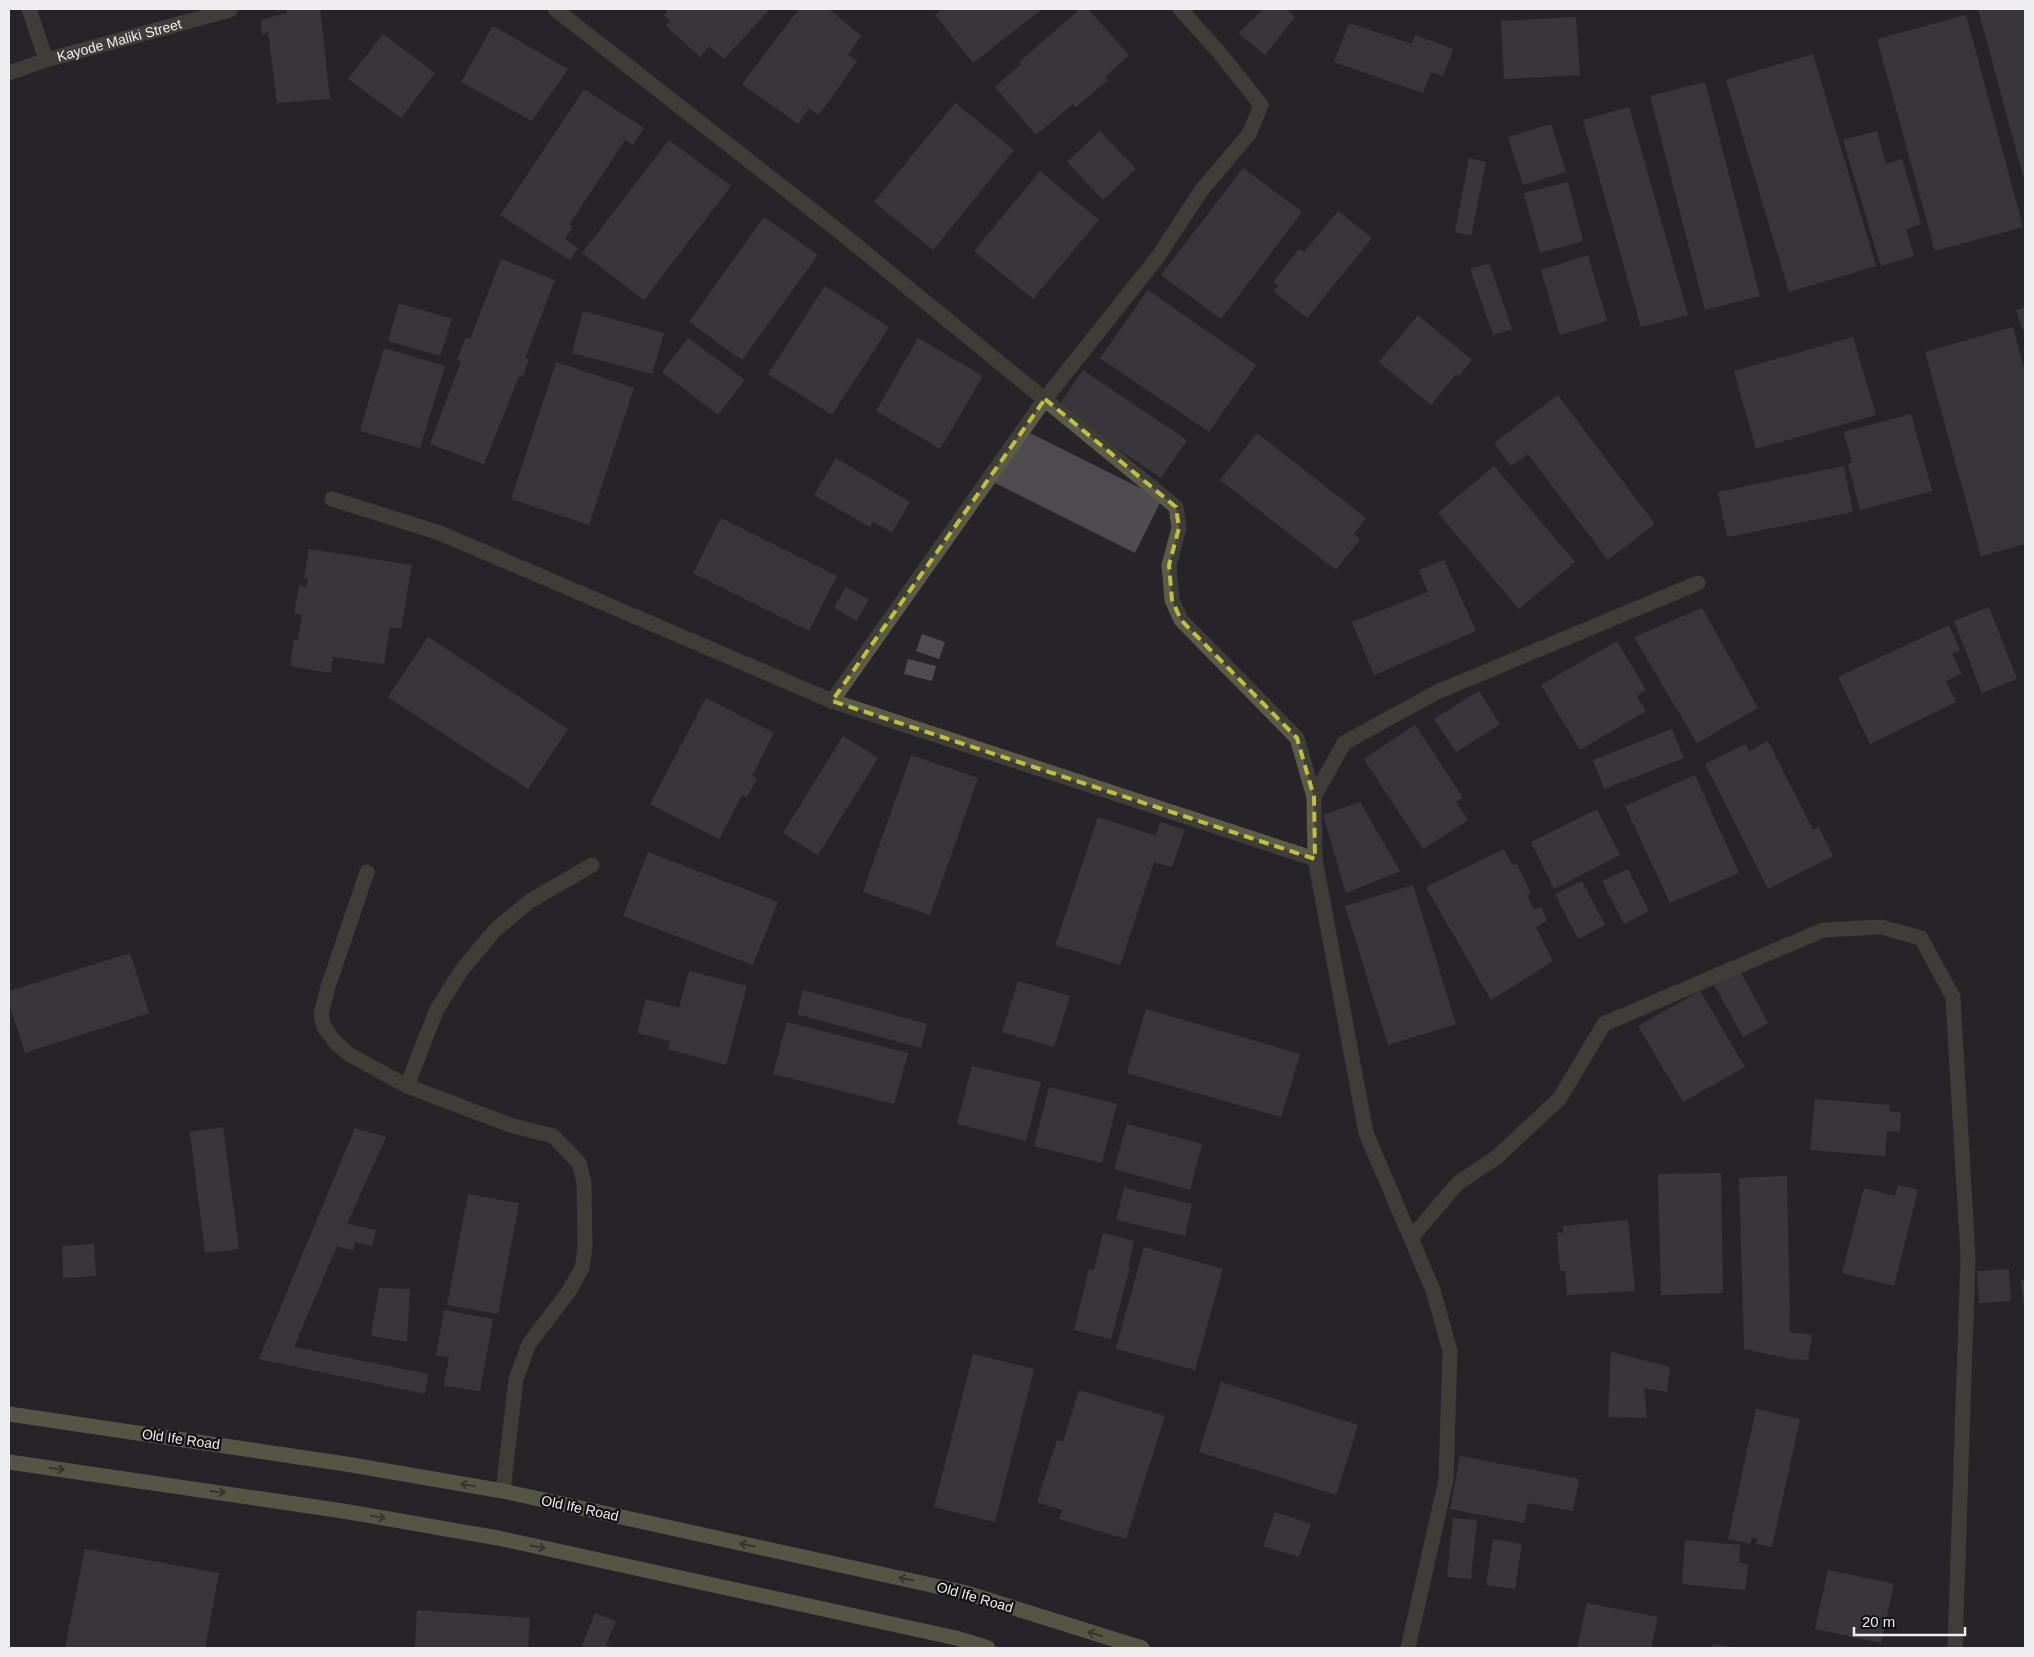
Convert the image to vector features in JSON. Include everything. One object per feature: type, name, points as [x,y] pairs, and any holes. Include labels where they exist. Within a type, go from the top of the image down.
[{"type":"main road","name":"Old Ife Road","points":[[9,1414],[336,1462],[503,1491],[963,1592],[1142,1648]]},
{"type":"main road","points":[[9,1462],[343,1511],[498,1538],[956,1638],[988,1648]]},
{"type":"street","points":[[29,9],[46,60]]},
{"type":"street","points":[[555,9],[840,232],[1176,507],[1179,528],[1169,565],[1172,600],[1181,620],[1297,738],[1314,797],[1315,858],[1366,1133],[1433,1290],[1450,1351],[1446,1480],[1408,1648]]},
{"type":"street","points":[[832,701],[1045,399],[1157,258],[1201,191],[1249,134],[1262,105],[1218,51],[1180,9]]},
{"type":"street","name":"Kayode Maliki Street","points":[[9,73],[46,60],[230,10]]},
{"type":"street","points":[[332,499],[440,533],[832,701],[1315,858]]},
{"type":"street","points":[[1314,797],[1344,743],[1437,692],[1698,583]]},
{"type":"street","points":[[406,1086],[436,1011],[460,971],[495,930],[530,902],[592,865]]},
{"type":"street","points":[[367,872],[328,987],[321,1014],[324,1027],[336,1043],[350,1055],[406,1086],[510,1125],[553,1136],[579,1163],[584,1182],[585,1248],[582,1268],[569,1291],[529,1344],[516,1379],[503,1491]]},
{"type":"street","points":[[1411,1238],[1458,1183],[1497,1157],[1560,1098],[1604,1024],[1823,930],[1881,927],[1921,938],[1952,997],[1968,1257],[1955,1648]]},
{"type":"highlighted area","points":[[1045,399],[1176,507],[1179,528],[1169,565],[1172,600],[1181,620],[1297,738],[1314,797],[1315,859],[832,701]]},
{"type":"building","points":[[287,9],[320,9],[330,99],[277,103],[268,32],[262,35],[261,20],[287,13]]},
{"type":"building","points":[[669,9],[770,9],[724,59],[709,46],[700,57],[666,26],[670,21],[664,15]]},
{"type":"building","points":[[799,9],[829,9],[861,36],[848,55],[857,61],[819,115],[809,108],[798,124],[742,84]]},
{"type":"building","points":[[943,9],[1042,9],[973,63],[935,15]]},
{"type":"building","points":[[1080,9],[1088,9],[1129,55],[1105,77],[1108,80],[1076,107],[1073,104],[1036,135],[995,87],[1021,64],[1019,62]]},
{"type":"building","points":[[1264,9],[1286,9],[1295,17],[1265,55],[1238,33]]},
{"type":"building","points":[[1978,9],[2025,9],[2025,183]]},
{"type":"building","points":[[1966,15],[2023,227],[1935,251],[1877,39]]},
{"type":"building","points":[[1576,17],[1580,75],[1504,79],[1501,21]]},
{"type":"building","points":[[1349,23],[1412,44],[1415,35],[1453,49],[1443,76],[1431,72],[1423,93],[1334,62]]},
{"type":"building","points":[[493,26],[568,69],[532,121],[461,82]]},
{"type":"building","points":[[383,34],[435,73],[401,118],[348,79]]},
{"type":"building","points":[[1813,54],[1876,266],[1789,292],[1726,80]]},
{"type":"building","points":[[1705,82],[1760,296],[1705,310],[1650,96]]},
{"type":"building","points":[[584,89],[644,128],[633,145],[625,140],[569,225],[573,226],[565,239],[578,248],[570,260],[500,215]]},
{"type":"building","points":[[955,103],[1014,150],[933,250],[874,202]]},
{"type":"building","points":[[1629,107],[1688,315],[1641,327],[1583,120]]},
{"type":"building","points":[[1551,124],[1566,172],[1523,185],[1508,137]]},
{"type":"building","points":[[1100,131],[1136,169],[1103,200],[1067,162]]},
{"type":"building","points":[[1877,131],[1886,164],[1902,159],[1921,224],[1906,229],[1914,256],[1881,266],[1843,140]]},
{"type":"building","points":[[669,140],[731,186],[644,300],[582,253]]},
{"type":"building","points":[[1469,158],[1486,162],[1471,236],[1455,232]]},
{"type":"building","points":[[1243,168],[1302,212],[1221,319],[1161,275]]},
{"type":"building","points":[[1040,171],[1099,220],[1033,299],[974,251]]},
{"type":"building","points":[[1568,182],[1583,241],[1540,253],[1524,193]]},
{"type":"building","points":[[1338,211],[1372,238],[1307,318],[1273,291],[1278,285],[1273,282],[1299,249],[1304,252]]},
{"type":"building","points":[[764,217],[818,255],[742,360],[689,322]]},
{"type":"building","points":[[1588,255],[1607,321],[1560,335],[1541,270]]},
{"type":"building","points":[[501,259],[555,280],[525,358],[529,359],[523,377],[519,376],[484,464],[430,444],[461,361],[457,360],[466,337],[470,339]]},
{"type":"building","points":[[1489,263],[1512,329],[1493,335],[1470,269]]},
{"type":"building","points":[[825,286],[889,327],[832,415],[768,374]]},
{"type":"building","points":[[1148,290],[1256,365],[1209,432],[1100,358]]},
{"type":"building","points":[[399,303],[452,319],[440,356],[388,341]]},
{"type":"building","points":[[2025,307],[2025,335],[2016,310]]},
{"type":"building","points":[[583,311],[664,333],[652,374],[572,353]]},
{"type":"building","points":[[1418,315],[1472,360],[1459,376],[1456,374],[1431,405],[1379,362]]},
{"type":"building","points":[[2013,327],[2025,372],[2025,544],[1981,556],[1925,352]]},
{"type":"building","points":[[1853,337],[1876,415],[1756,449],[1734,371]]},
{"type":"building","points":[[688,338],[745,380],[718,415],[662,372]]},
{"type":"building","points":[[918,338],[983,376],[940,449],[876,411]]},
{"type":"building","points":[[384,348],[445,366],[420,448],[360,431]]},
{"type":"building","points":[[556,362],[634,388],[589,525],[511,499]]},
{"type":"building","points":[[1083,370],[1187,440],[1161,478],[1057,408]]},
{"type":"building","points":[[1558,395],[1655,524],[1608,560],[1528,454],[1511,466],[1494,443]]},
{"type":"building","points":[[1911,414],[1932,491],[1860,510],[1848,464],[1852,462],[1844,432]]},
{"type":"building","points":[[1022,429],[1162,499],[1135,553],[995,483]]},
{"type":"building","points":[[1257,433],[1366,518],[1354,534],[1360,539],[1336,570],[1220,480]]},
{"type":"building","points":[[836,458],[910,502],[892,532],[873,522],[870,527],[814,495]]},
{"type":"building","points":[[1494,466],[1575,562],[1519,609],[1438,513]]},
{"type":"building","points":[[1844,466],[1853,512],[1727,537],[1718,492]]},
{"type":"building","points":[[721,518],[837,576],[809,631],[693,573]]},
{"type":"building","points":[[309,549],[412,565],[401,629],[390,627],[384,664],[333,657],[331,673],[290,666],[294,640],[298,640],[302,615],[294,613],[299,586],[306,587],[308,578],[304,578]]},
{"type":"building","points":[[1444,560],[1476,631],[1374,675],[1352,622],[1428,592],[1419,570]]},
{"type":"building","points":[[846,587],[869,600],[856,621],[834,607]]},
{"type":"building","points":[[1989,607],[2017,679],[1982,693],[1954,621]]},
{"type":"building","points":[[1702,608],[1758,708],[1697,743],[1634,637]]},
{"type":"building","points":[[1949,625],[1960,650],[1952,654],[1962,674],[1946,681],[1956,702],[1870,744],[1838,677]]},
{"type":"building","points":[[922,634],[945,642],[939,659],[916,651]]},
{"type":"building","points":[[428,637],[568,729],[528,789],[388,697]]},
{"type":"building","points":[[1617,641],[1646,690],[1637,696],[1646,711],[1580,750],[1541,685]]},
{"type":"building","points":[[908,659],[936,666],[932,681],[904,674]]},
{"type":"building","points":[[1479,691],[1500,724],[1456,752],[1434,719]]},
{"type":"building","points":[[706,698],[774,733],[752,776],[757,779],[747,797],[742,795],[719,839],[650,804]]},
{"type":"building","points":[[1415,725],[1463,798],[1456,802],[1468,820],[1423,849],[1364,759]]},
{"type":"building","points":[[1672,729],[1684,758],[1604,789],[1593,760]]},
{"type":"building","points":[[843,736],[878,758],[818,855],[783,833]]},
{"type":"building","points":[[1768,741],[1813,830],[1819,827],[1833,856],[1768,889],[1705,764],[1745,744],[1749,751]]},
{"type":"building","points":[[911,755],[978,778],[930,915],[863,892]]},
{"type":"building","points":[[1695,775],[1739,873],[1670,903],[1625,806]]},
{"type":"building","points":[[1360,802],[1400,871],[1346,893],[1323,815]]},
{"type":"building","points":[[1597,809],[1620,855],[1554,889],[1531,842]]},
{"type":"building","points":[[1098,817],[1156,836],[1160,822],[1185,830],[1172,867],[1154,862],[1120,965],[1055,945]]},
{"type":"building","points":[[1504,849],[1512,865],[1517,864],[1531,893],[1527,895],[1534,910],[1541,907],[1547,921],[1536,927],[1553,961],[1491,1000],[1426,887]]},
{"type":"building","points":[[648,852],[778,902],[753,965],[623,916]]},
{"type":"building","points":[[1628,869],[1649,911],[1624,924],[1602,881]]},
{"type":"building","points":[[1582,881],[1605,925],[1578,939],[1555,894]]},
{"type":"building","points":[[1413,885],[1456,1024],[1388,1045],[1345,906]]},
{"type":"building","points":[[130,953],[149,1013],[25,1053],[9,1004],[9,991]]},
{"type":"building","points":[[1737,965],[1768,1023],[1743,1037],[1711,979]]},
{"type":"building","points":[[689,971],[747,986],[726,1065],[668,1049],[670,1041],[637,1033],[646,999],[679,1008]]},
{"type":"building","points":[[1018,981],[1070,996],[1054,1047],[1002,1032]]},
{"type":"building","points":[[803,990],[927,1024],[921,1048],[797,1014]]},
{"type":"building","points":[[1700,991],[1745,1067],[1683,1102],[1638,1026]]},
{"type":"building","points":[[1146,1009],[1300,1054],[1281,1117],[1127,1073]]},
{"type":"building","points":[[787,1022],[908,1053],[894,1104],[773,1074]]},
{"type":"building","points":[[972,1066],[1041,1082],[1026,1141],[957,1124]]},
{"type":"building","points":[[1049,1087],[1117,1104],[1102,1163],[1034,1146]]},
{"type":"building","points":[[1815,1099],[1890,1105],[1889,1111],[1901,1113],[1900,1132],[1887,1131],[1885,1156],[1810,1150]]},
{"type":"building","points":[[1127,1124],[1202,1144],[1190,1190],[1114,1169]]},
{"type":"building","points":[[223,1127],[239,1249],[205,1253],[190,1132]]},
{"type":"building","points":[[355,1128],[386,1137],[347,1224],[376,1230],[372,1246],[355,1242],[353,1251],[337,1246],[294,1347],[428,1374],[425,1394],[259,1359]]},
{"type":"building","points":[[1721,1173],[1723,1293],[1661,1295],[1658,1174]]},
{"type":"building","points":[[1787,1176],[1790,1332],[1812,1335],[1808,1360],[1791,1359],[1744,1349],[1739,1178]]},
{"type":"building","points":[[1898,1185],[1918,1190],[1894,1286],[1842,1273],[1864,1188],[1895,1196]]},
{"type":"building","points":[[1124,1188],[1192,1204],[1185,1236],[1116,1220]]},
{"type":"building","points":[[468,1194],[519,1203],[498,1314],[447,1305]]},
{"type":"building","points":[[1628,1220],[1635,1291],[1567,1295],[1565,1271],[1560,1271],[1557,1233],[1563,1233],[1563,1226]]},
{"type":"building","points":[[1103,1233],[1134,1241],[1128,1267],[1130,1267],[1111,1339],[1074,1330],[1089,1269],[1094,1270]]},
{"type":"building","points":[[94,1244],[96,1276],[63,1278],[62,1246]]},
{"type":"building","points":[[1144,1247],[1223,1269],[1195,1370],[1116,1349]]},
{"type":"building","points":[[2009,1269],[2011,1301],[1979,1303],[1977,1271]]},
{"type":"building","points":[[2021,1280],[2025,1280],[2025,1307],[2024,1307]]},
{"type":"building","points":[[379,1288],[410,1289],[407,1342],[371,1336]]},
{"type":"building","points":[[444,1310],[493,1319],[480,1391],[444,1386],[449,1357],[436,1356]]},
{"type":"building","points":[[1611,1352],[1670,1367],[1667,1392],[1644,1388],[1647,1418],[1608,1417]]},
{"type":"building","points":[[973,1354],[1034,1369],[995,1522],[934,1507]]},
{"type":"building","points":[[1221,1382],[1358,1425],[1336,1495],[1199,1452]]},
{"type":"building","points":[[1079,1390],[1165,1416],[1126,1539],[1059,1519],[1063,1510],[1037,1502],[1057,1440],[1063,1442]]},
{"type":"building","points":[[1756,1409],[1800,1419],[1772,1547],[1756,1544],[1758,1539],[1752,1537],[1750,1544],[1728,1539]]},
{"type":"building","points":[[1460,1456],[1579,1479],[1573,1511],[1528,1503],[1524,1523],[1450,1509]]},
{"type":"building","points":[[1275,1512],[1311,1524],[1299,1557],[1263,1546]]},
{"type":"building","points":[[1453,1518],[1477,1520],[1471,1579],[1447,1577]]},
{"type":"building","points":[[1493,1539],[1522,1544],[1515,1589],[1486,1585]]},
{"type":"building","points":[[1685,1540],[1740,1545],[1739,1563],[1748,1564],[1745,1590],[1682,1584]]},
{"type":"building","points":[[85,1549],[219,1573],[205,1648],[65,1648]]},
{"type":"building","points":[[1828,1570],[1894,1584],[1881,1643],[1815,1629]]},
{"type":"building","points":[[1587,1603],[1658,1617],[1651,1648],[1577,1648]]},
{"type":"building","points":[[417,1610],[530,1618],[528,1648],[415,1648]]},
{"type":"building","points":[[595,1613],[616,1621],[606,1645],[614,1648],[581,1648]]},
{"type":"building","points":[[1713,1644],[1731,1647],[1731,1648],[1712,1648]]}]
